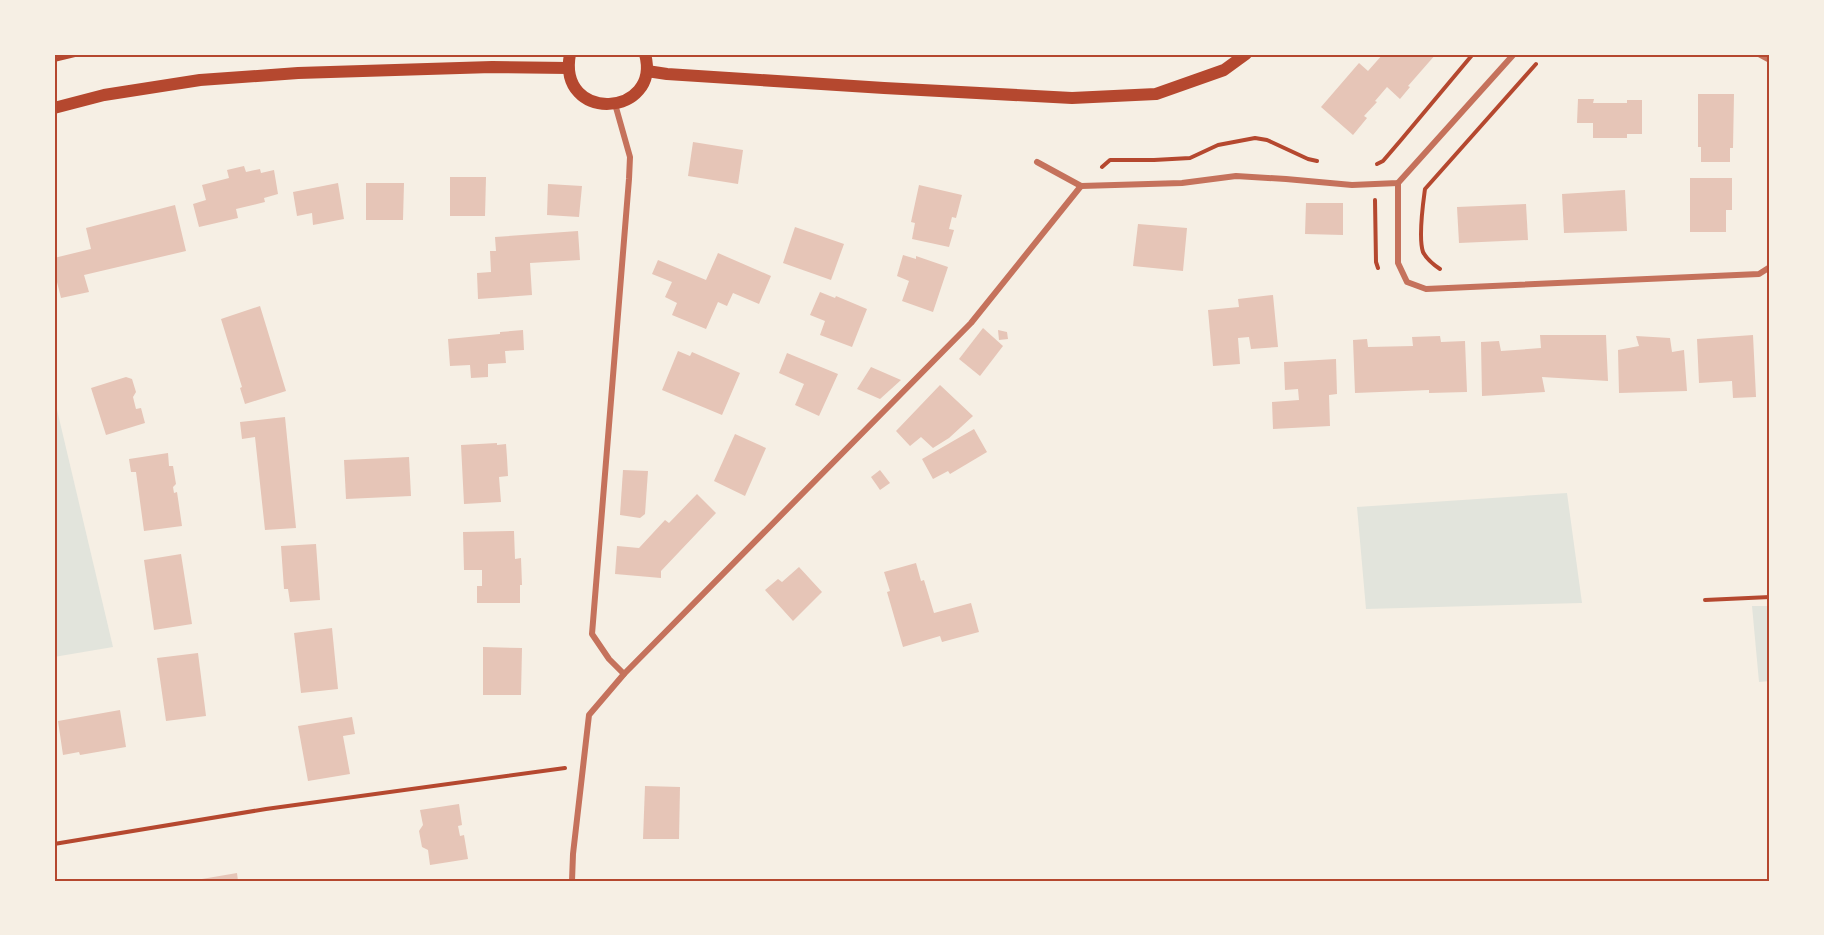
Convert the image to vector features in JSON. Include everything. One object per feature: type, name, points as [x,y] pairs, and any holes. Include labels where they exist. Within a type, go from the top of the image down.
[{"type":"main road","points":[[570,54],[568,68],[571,81],[578,92],[602,105],[627,100],[636,92],[643,82],[646,71],[645,54]]},
{"type":"main road","points":[[646,71],[884,88],[1072,98],[1156,94],[1224,70],[1246,54]]},
{"type":"main road","points":[[54,108],[104,95],[200,80],[298,73],[480,67],[568,68]]},
{"type":"street","points":[[1514,54],[1398,183],[1398,263],[1407,282],[1426,289],[1759,274],[1770,267]]},
{"type":"street","points":[[1759,54],[1770,60]]},
{"type":"street","points":[[615,104],[630,157],[592,634],[609,659],[624,674]]},
{"type":"street","points":[[1037,162],[1081,186],[1182,183],[1236,176],[1352,185],[1398,183]]},
{"type":"street","points":[[572,881],[589,715],[624,674],[971,323],[1081,186]]},
{"type":"path","points":[[54,60],[79,54]]},
{"type":"path","points":[[1375,165],[1383,161],[1473,54]]},
{"type":"path","points":[[1446,272],[1434,265],[1424,253],[1422,206],[1425,189],[1536,64]]},
{"type":"path","points":[[1081,186],[1110,160],[1190,158],[1218,145],[1255,138],[1267,140],[1308,159],[1319,161]]},
{"type":"path","points":[[1705,600],[1770,597]]},
{"type":"path","points":[[54,843],[266,809],[583,765]]},
{"type":"shaded area","points":[[54,397],[113,647],[54,657]]},
{"type":"shaded area","points":[[1567,493],[1582,603],[1366,609],[1357,507]]},
{"type":"shaded area","points":[[1752,606],[1770,606],[1770,681],[1759,682]]},
{"type":"building","points":[[1383,54],[1436,54],[1408,86],[1410,87],[1400,99],[1387,87],[1364,116],[1367,118],[1353,135],[1321,107],[1359,63],[1368,71]]},
{"type":"building","points":[[1698,94],[1734,94],[1733,148],[1730,148],[1730,162],[1701,162],[1701,147],[1698,147]]},
{"type":"building","points":[[1578,99],[1594,99],[1593,103],[1627,103],[1627,100],[1642,100],[1642,134],[1627,134],[1627,138],[1593,138],[1593,123],[1577,123]]},
{"type":"building","points":[[693,142],[743,150],[738,184],[688,176]]},
{"type":"building","points":[[244,166],[246,172],[260,169],[261,173],[274,170],[278,194],[264,198],[265,202],[236,209],[238,218],[199,227],[193,204],[206,200],[202,185],[229,178],[227,170]]},
{"type":"building","points":[[450,177],[486,177],[485,216],[450,216]]},
{"type":"building","points":[[1690,178],[1732,178],[1732,210],[1726,210],[1726,232],[1690,232]]},
{"type":"building","points":[[338,183],[344,219],[313,225],[312,213],[297,216],[293,192]]},
{"type":"building","points":[[366,183],[404,183],[403,220],[366,220]]},
{"type":"building","points":[[548,184],[582,186],[579,217],[547,215]]},
{"type":"building","points":[[919,185],[962,195],[956,218],[952,217],[949,229],[954,230],[949,247],[912,239],[915,223],[911,222]]},
{"type":"building","points":[[1625,190],[1627,231],[1564,233],[1562,194]]},
{"type":"building","points":[[1306,203],[1343,203],[1343,235],[1305,234]]},
{"type":"building","points":[[1526,204],[1528,240],[1459,243],[1457,207]]},
{"type":"building","points":[[175,205],[186,251],[84,275],[89,292],[61,298],[57,282],[54,283],[54,258],[91,249],[86,228]]},
{"type":"building","points":[[1138,224],[1187,228],[1183,271],[1133,266]]},
{"type":"building","points":[[795,227],[844,244],[831,280],[783,263]]},
{"type":"building","points":[[578,231],[580,260],[530,263],[532,295],[478,299],[477,273],[491,272],[490,251],[496,251],[495,237]]},
{"type":"building","points":[[718,253],[771,276],[759,304],[733,293],[727,306],[718,302],[706,329],[672,315],[677,303],[665,297],[672,282],[652,274],[658,260],[706,280]]},
{"type":"building","points":[[903,255],[916,259],[916,256],[948,267],[933,312],[902,301],[909,281],[897,276]]},
{"type":"building","points":[[820,292],[867,309],[852,347],[820,335],[825,321],[810,315]]},
{"type":"building","points":[[1273,295],[1278,347],[1251,349],[1249,337],[1238,338],[1240,364],[1213,366],[1208,310],[1239,307],[1238,299]]},
{"type":"building","points":[[260,306],[286,391],[245,404],[221,319]]},
{"type":"building","points":[[983,328],[1003,346],[980,376],[959,359]]},
{"type":"building","points":[[523,330],[524,350],[505,351],[506,363],[488,364],[488,377],[471,378],[470,365],[450,366],[448,339]]},
{"type":"building","points":[[998,330],[1007,332],[1008,339],[999,340]]},
{"type":"building","points":[[1540,335],[1606,335],[1608,381],[1542,377],[1545,392],[1482,396],[1481,342],[1499,341],[1501,351],[1541,348]]},
{"type":"building","points":[[1753,335],[1756,397],[1733,398],[1732,381],[1699,383],[1697,339]]},
{"type":"building","points":[[1440,336],[1441,342],[1465,341],[1467,392],[1429,393],[1429,390],[1355,393],[1353,340],[1367,339],[1368,347],[1413,346],[1412,337]]},
{"type":"building","points":[[1636,336],[1670,338],[1672,352],[1684,350],[1687,391],[1619,393],[1618,350],[1639,346]]},
{"type":"building","points":[[678,351],[690,356],[692,352],[740,373],[722,415],[662,390]]},
{"type":"building","points":[[787,353],[838,374],[819,416],[795,405],[804,384],[779,373]]},
{"type":"building","points":[[1336,359],[1337,394],[1329,395],[1330,426],[1273,429],[1272,402],[1299,400],[1298,389],[1285,390],[1284,362]]},
{"type":"building","points":[[871,367],[901,380],[880,399],[857,389]]},
{"type":"building","points":[[126,377],[132,379],[136,392],[133,397],[136,409],[141,408],[145,423],[106,435],[91,388]]},
{"type":"building","points":[[940,385],[973,416],[949,438],[933,448],[921,437],[910,446],[896,431]]},
{"type":"building","points":[[285,417],[296,528],[265,530],[255,437],[242,439],[240,422]]},
{"type":"building","points":[[974,429],[987,452],[950,474],[948,471],[933,479],[922,459]]},
{"type":"building","points":[[735,434],[766,448],[745,496],[714,481]]},
{"type":"building","points":[[497,443],[497,445],[506,444],[507,458],[508,476],[499,477],[501,502],[464,504],[461,445]]},
{"type":"building","points":[[168,453],[169,466],[173,466],[176,484],[173,487],[174,493],[177,492],[182,526],[144,531],[136,472],[131,472],[129,459]]},
{"type":"building","points":[[409,457],[411,496],[346,499],[344,460]]},
{"type":"building","points":[[623,470],[648,471],[645,514],[640,518],[620,515]]},
{"type":"building","points":[[880,470],[890,483],[880,490],[871,477]]},
{"type":"building","points":[[697,494],[716,513],[661,571],[661,578],[615,574],[617,546],[639,548],[665,520],[669,523]]},
{"type":"building","points":[[514,531],[515,559],[521,558],[520,603],[477,603],[477,586],[482,586],[482,570],[464,570],[463,532]]},
{"type":"building","points":[[316,544],[320,600],[290,602],[288,589],[284,589],[281,546]]},
{"type":"building","points":[[181,554],[192,624],[154,630],[144,560]]},
{"type":"building","points":[[916,563],[934,613],[971,603],[979,632],[942,642],[940,636],[903,647],[887,592],[890,591],[884,572]]},
{"type":"building","points":[[799,567],[822,592],[793,621],[765,590],[778,579],[782,582]]},
{"type":"building","points":[[332,628],[338,689],[301,693],[294,633]]},
{"type":"building","points":[[483,647],[522,648],[521,695],[483,695]]},
{"type":"building","points":[[198,653],[206,716],[166,721],[157,658]]},
{"type":"building","points":[[120,710],[126,747],[80,755],[79,752],[63,755],[58,721]]},
{"type":"building","points":[[352,717],[355,734],[343,736],[350,774],[308,781],[298,726]]},
{"type":"building","points":[[645,786],[680,787],[679,839],[643,839]]},
{"type":"building","points":[[459,804],[462,825],[458,826],[460,836],[464,835],[468,859],[430,865],[428,850],[422,847],[419,831],[423,825],[420,810]]},
{"type":"building","points":[[237,873],[238,881],[196,881],[196,880]]}]
